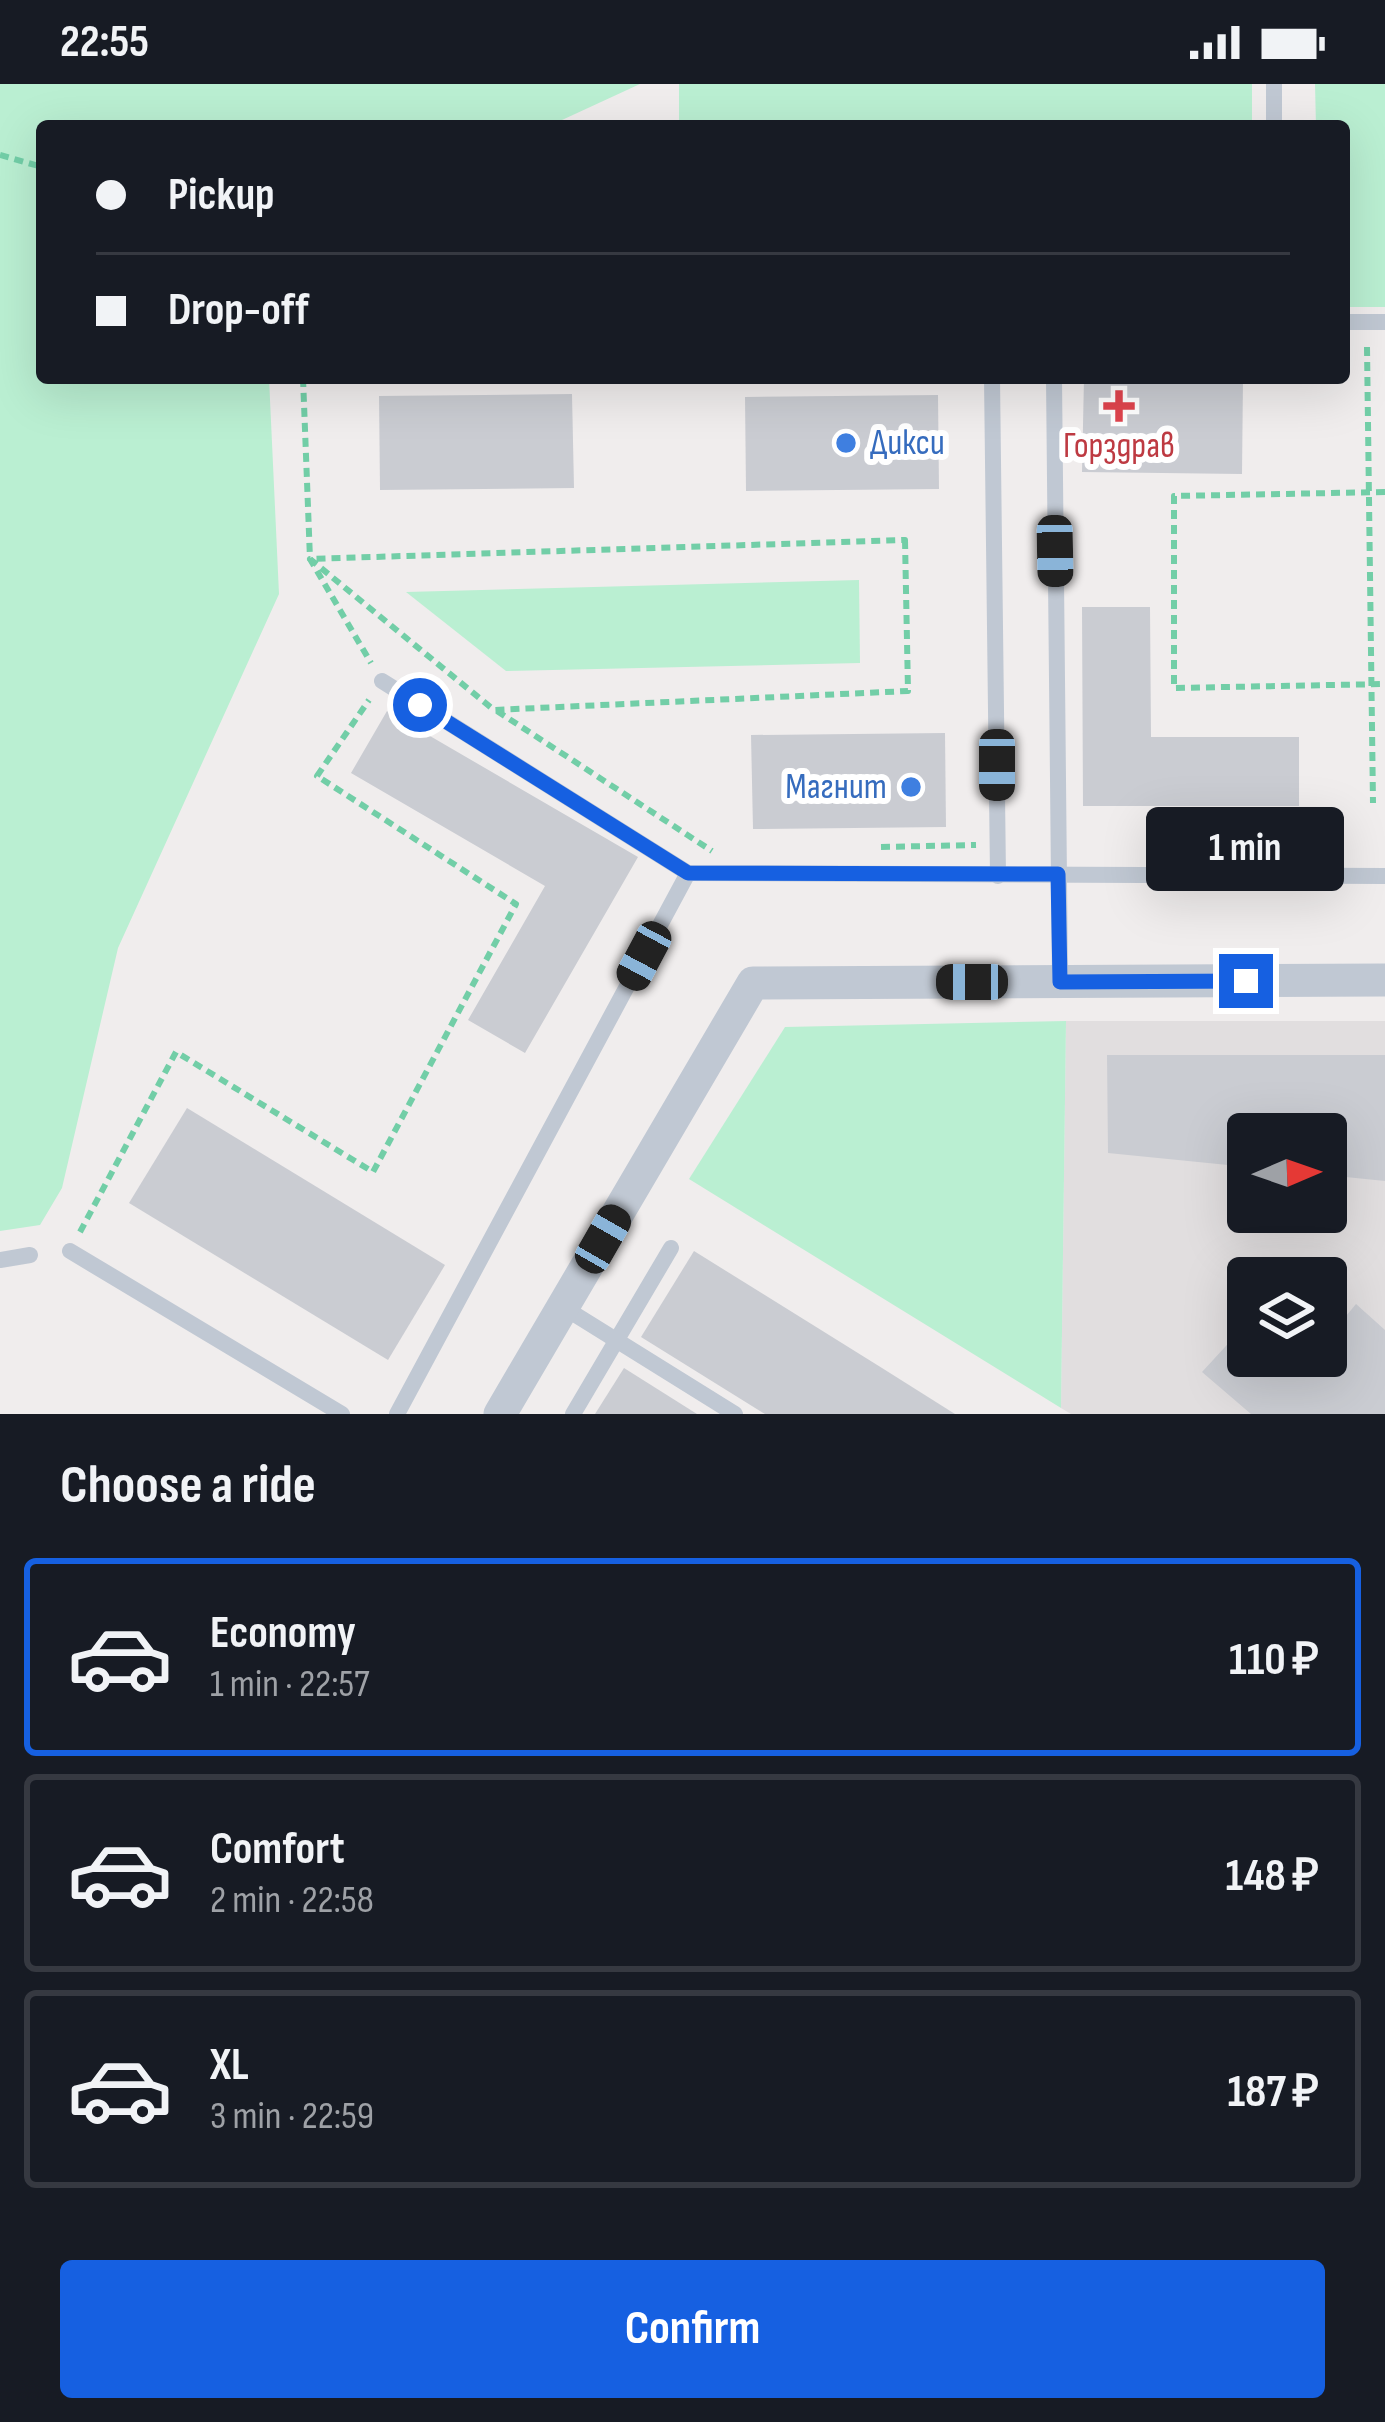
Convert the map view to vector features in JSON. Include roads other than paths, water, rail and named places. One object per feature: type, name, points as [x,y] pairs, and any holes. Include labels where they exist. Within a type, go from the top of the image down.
[{"type":"street","points":[[500,1414],[753,983],[1385,980]]},
{"type":"lane","points":[[1274,84],[1274,120]]},
{"type":"lane","points":[[1350,322],[1385,322]]},
{"type":"lane","points":[[992,384],[998,876]]},
{"type":"lane","points":[[1054,384],[1060,982]]},
{"type":"lane","points":[[382,681],[688,873],[1385,876]]},
{"type":"lane","points":[[398,1414],[688,873]]},
{"type":"lane","points":[[573,1414],[671,1248]]},
{"type":"lane","points":[[70,1251],[342,1414]]},
{"type":"lane","points":[[0,1260],[30,1256]]},
{"type":"lane","points":[[563,1307],[735,1414]]},
{"type":"place","name":"Горздрав","points":[[1119,406]]},
{"type":"place","name":"Дикси","points":[[846,443]]},
{"type":"place","name":"Магнит","points":[[911,787]]}]
